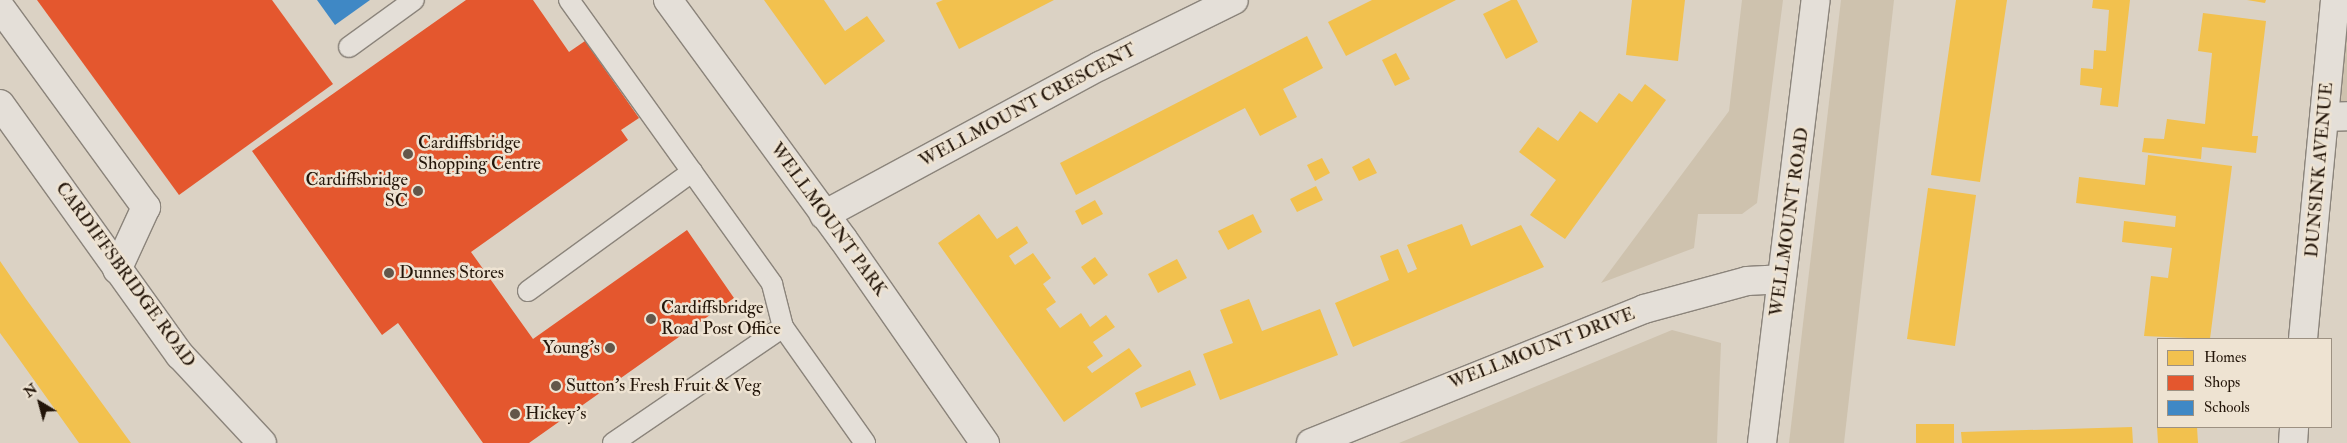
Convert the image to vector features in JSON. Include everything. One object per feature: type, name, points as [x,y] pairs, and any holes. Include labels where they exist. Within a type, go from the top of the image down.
[{"type":"street","name":"WELLMOUNT PARK","points":[[668,0],[824,215],[985,443]]},
{"type":"street","name":"WELLMOUNT CRESCENT","points":[[824,215],[1100,66],[1234,0]]},
{"type":"street","name":"WELLMOUNT ROAD","points":[[1762,443],[1780,279],[1801,151],[1816,0]]},
{"type":"street","name":"DUNSINK AVENUE","points":[[2303,338],[2336,117],[2335,0]]},
{"type":"street","points":[[0,7],[146,207],[117,270]]},
{"type":"street","name":"CARDIFFSBRIDGE ROAD","points":[[5,121],[180,355],[262,443]]},
{"type":"street","name":"WELLMOUNT DRIVE","points":[[1311,443],[1644,309],[1747,280],[1780,279]]},
{"type":"street","points":[[2292,443],[2294,428]]},
{"type":"lane","points":[[350,47],[414,0]]},
{"type":"lane","points":[[569,0],[772,284],[783,328],[865,443]]},
{"type":"lane","points":[[528,291],[692,172]]},
{"type":"lane","points":[[613,443],[783,328]]},
{"type":"shaded area","points":[[1742,0],[1783,0],[1757,203],[1742,214],[1698,214],[1694,248],[1601,283],[1729,111]]},
{"type":"shaded area","points":[[1841,0],[1894,0],[1844,443],[1789,443]]},
{"type":"shaded area","points":[[2347,0],[2347,114],[2327,116]]},
{"type":"shaded area","points":[[1672,330],[1721,343],[1717,443],[1399,443]]},
{"type":"building: Homes","points":[[764,0],[824,0],[845,31],[867,16],[885,41],[825,85]]},
{"type":"building: Homes","points":[[943,0],[1054,0],[959,49],[936,3]]},
{"type":"building: Homes","points":[[1372,0],[1456,0],[1346,56],[1328,22]]},
{"type":"building: Homes","points":[[1511,0],[1517,0],[1538,42],[1506,59],[1483,14]]},
{"type":"building: Homes","points":[[1632,0],[1685,0],[1678,61],[1626,55]]},
{"type":"building: Homes","points":[[1956,0],[2007,0],[1980,182],[1931,175]]},
{"type":"building: Homes","points":[[2093,0],[2130,0],[2118,107],[2100,105],[2102,88],[2080,85],[2081,68],[2093,69],[2094,50],[2106,51],[2109,10],[2092,8]]},
{"type":"building: Homes","points":[[2247,0],[2266,0],[2265,3]]},
{"type":"building: Homes","points":[[2203,13],[2266,21],[2252,136],[2258,136],[2256,153],[2202,147],[2201,159],[2142,152],[2144,138],[2164,139],[2167,119],[2205,124],[2212,53],[2198,51]]},
{"type":"building: Homes","points":[[1307,36],[1323,68],[1283,89],[1297,117],[1260,136],[1245,108],[1076,195],[1060,163]]},
{"type":"building: Homes","points":[[1396,53],[1410,79],[1395,86],[1382,60]]},
{"type":"building: Homes","points":[[1645,84],[1666,100],[1565,239],[1530,215],[1556,180],[1519,152],[1538,127],[1558,141],[1580,111],[1597,123],[1619,93],[1632,102]]},
{"type":"building: Homes","points":[[2148,155],[2232,166],[2210,338],[2144,336],[2151,276],[2168,278],[2172,248],[2122,242],[2124,221],[2175,227],[2176,216],[2076,203],[2079,177],[2145,185]]},
{"type":"building: Homes","points":[[1322,158],[1330,173],[1315,181],[1307,165]]},
{"type":"building: Homes","points":[[1369,158],[1377,173],[1359,181],[1352,167]]},
{"type":"building: Homes","points":[[1316,186],[1323,200],[1297,212],[1290,199]]},
{"type":"building: Homes","points":[[1928,188],[1976,195],[1955,346],[1907,339]]},
{"type":"building: Homes","points":[[1095,200],[1103,214],[1082,225],[1075,211]]},
{"type":"building: Homes","points":[[979,214],[997,239],[1017,226],[1028,243],[1009,256],[1015,265],[1033,253],[1051,278],[1043,284],[1056,302],[1046,309],[1060,328],[1081,313],[1090,327],[1106,315],[1115,327],[1093,342],[1103,356],[1087,367],[1092,373],[1129,348],[1142,366],[1064,422],[938,243]]},
{"type":"building: Homes","points":[[1253,214],[1262,232],[1228,250],[1218,231]]},
{"type":"building: Homes","points":[[1462,224],[1471,246],[1521,225],[1544,267],[1353,347],[1335,303],[1389,280],[1380,256],[1398,249],[1408,273],[1417,269],[1407,245]]},
{"type":"building: Homes","points":[[1095,257],[1108,275],[1094,285],[1081,267]]},
{"type":"building: Homes","points":[[1177,259],[1187,278],[1158,293],[1148,274]]},
{"type":"building: Homes","points":[[0,261],[131,443],[79,443],[0,333]]},
{"type":"building: Homes","points":[[1249,299],[1262,331],[1320,309],[1338,355],[1220,400],[1203,354],[1233,343],[1220,310]]},
{"type":"building: Homes","points":[[1190,370],[1196,385],[1141,408],[1135,393]]},
{"type":"building: Homes","points":[[1916,424],[1954,424],[1954,443],[1916,443]]},
{"type":"building: Homes","points":[[2132,427],[2133,443],[1962,443],[1961,432]]},
{"type":"building: Homes","points":[[2157,428],[2197,428],[2198,443],[2158,443]]},
{"type":"building: Shops","points":[[37,0],[272,0],[333,84],[179,195]]},
{"type":"building: Shops","name":"Cardiffsbridge SC","points":[[466,0],[533,0],[569,52],[585,41],[639,118],[621,130],[628,140],[471,252],[533,339],[687,230],[734,298],[529,443],[483,443],[398,323],[382,335],[252,151]]},
{"type":"building: Schools","points":[[317,0],[370,0],[335,25]]},
{"type":"place","name":"Cardiffsbridge Shopping Centre","points":[[408,154]]},
{"type":"place","name":"Cardiffsbridge SC","points":[[418,191]]},
{"type":"place","name":"Dunnes Stores","points":[[389,273]]},
{"type":"place","name":"Cardiffsbridge Road Post Office","points":[[651,319]]},
{"type":"place","name":"Young's","points":[[610,348]]},
{"type":"place","name":"Sutton's Fresh Fruit & Veg","points":[[556,386]]},
{"type":"place","name":"Hickey's","points":[[515,414]]}]
